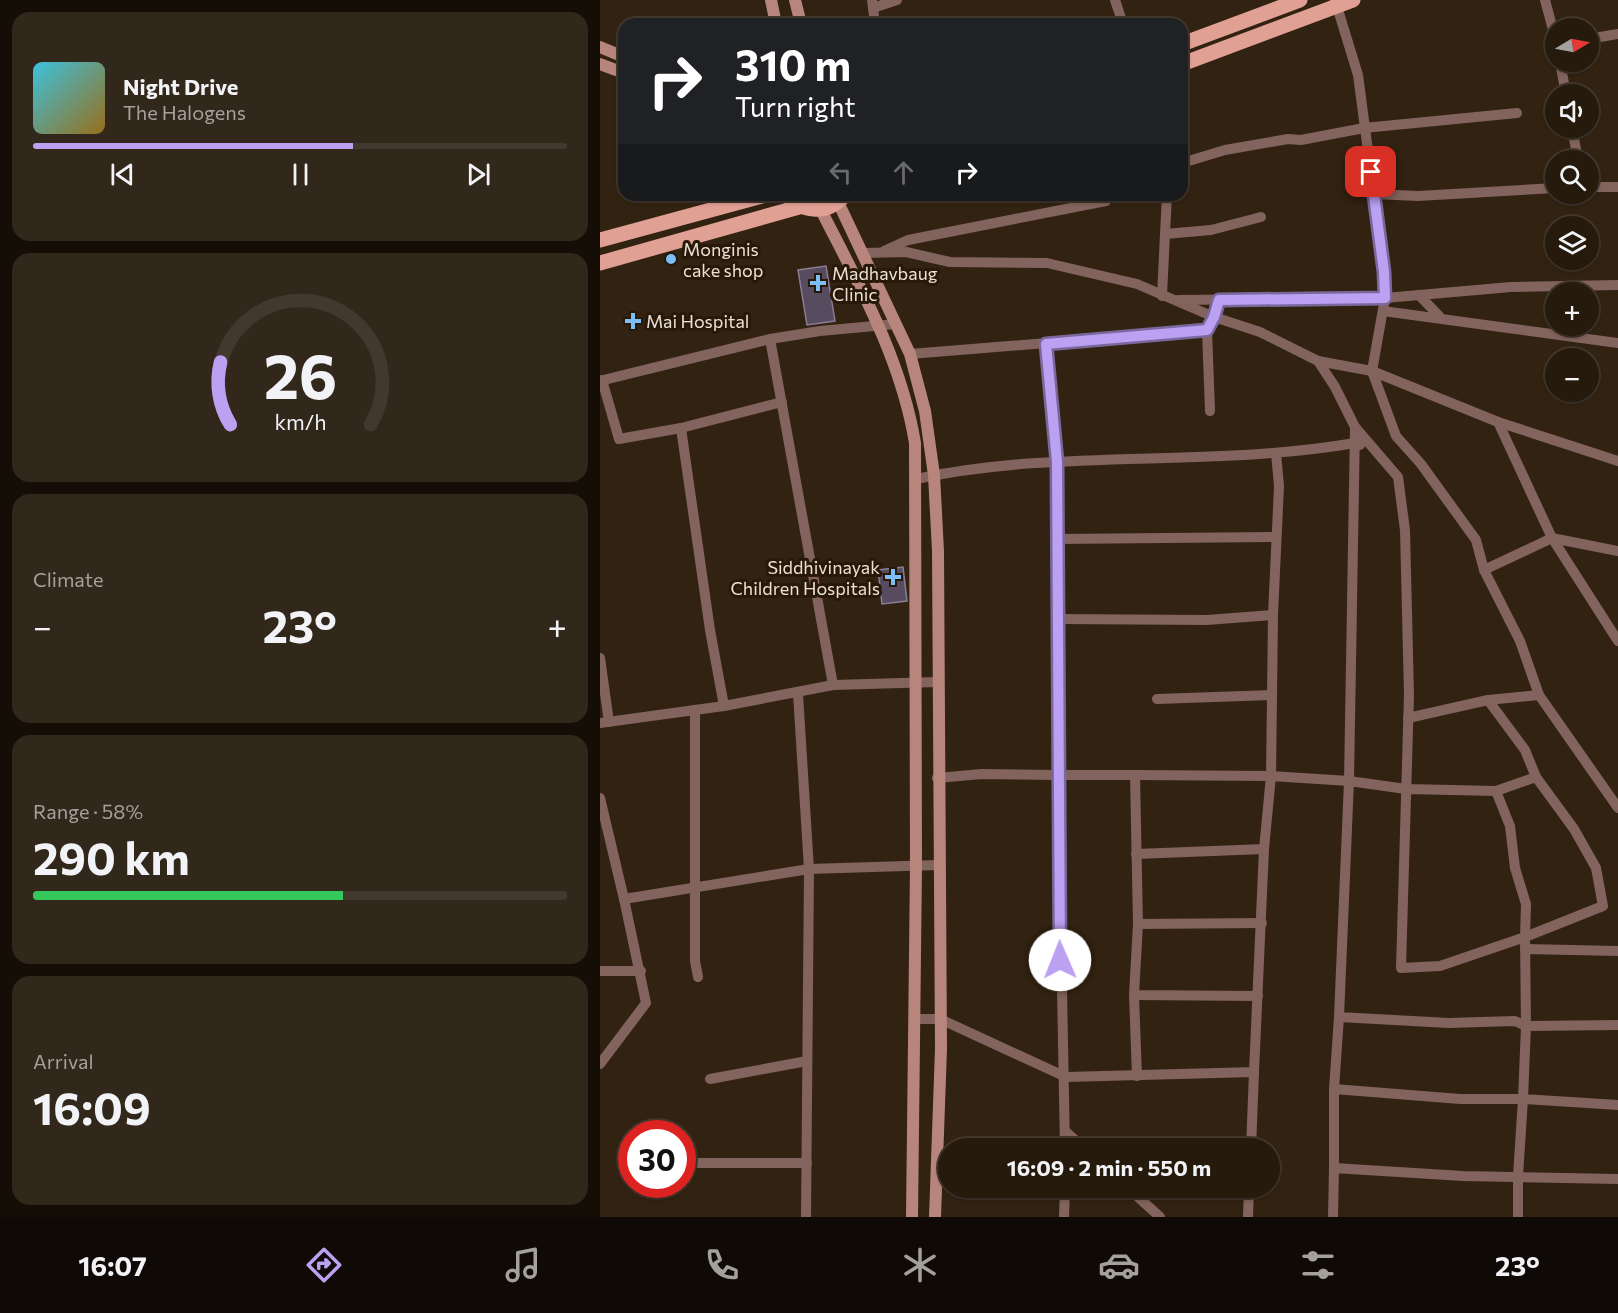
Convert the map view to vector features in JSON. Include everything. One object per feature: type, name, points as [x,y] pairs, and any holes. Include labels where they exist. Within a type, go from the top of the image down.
[{"type":"main road","points":[[1188,42],[1280,4],[1300,0]]},
{"type":"main road","points":[[1188,62],[1336,3],[1353,0]]},
{"type":"main road","points":[[600,240],[744,201]]},
{"type":"main road","points":[[792,201],[799,207]]},
{"type":"main road","points":[[600,262],[799,207],[821,210],[838,201]]},
{"type":"street","points":[[771,0],[775,18]]},
{"type":"street","points":[[795,0],[800,18]]},
{"type":"street","points":[[873,4],[897,0]]},
{"type":"street","points":[[1115,0],[1121,18]]},
{"type":"street","points":[[1545,0],[1550,18]]},
{"type":"street","points":[[1336,3],[1358,75],[1384,272],[1385,298],[1372,371],[1396,436],[1420,464],[1476,540],[1484,570],[1520,641],[1539,695],[1618,808]]},
{"type":"street","points":[[1599,37],[1618,34]]},
{"type":"street","points":[[600,47],[618,54]]},
{"type":"street","points":[[600,64],[618,71]]},
{"type":"street","points":[[1188,161],[1225,150],[1288,139],[1300,140],[1364,128],[1517,112]]},
{"type":"street","points":[[1599,187],[1618,187]]},
{"type":"street","points":[[1374,194],[1418,196],[1545,189]]},
{"type":"street","points":[[843,201],[910,354],[925,411],[934,475],[938,550],[940,1019],[935,1217]]},
{"type":"street","points":[[881,253],[908,240],[1106,201]]},
{"type":"street","points":[[1167,201],[1167,298]]},
{"type":"street","points":[[821,210],[879,326],[894,363],[910,414],[915,443],[916,866],[912,1217]]},
{"type":"street","points":[[1165,234],[1211,230],[1262,217]]},
{"type":"street","points":[[864,253],[906,252],[950,262],[1047,263],[1137,284],[1214,317],[1260,332],[1318,361],[1372,371],[1498,422],[1618,461]]},
{"type":"street","points":[[1167,298],[1219,300],[1385,298],[1511,287],[1618,285]]},
{"type":"street","points":[[1419,295],[1440,318]]},
{"type":"street","points":[[1210,411],[1207,330],[1219,300]]},
{"type":"street","points":[[1383,311],[1618,343]]},
{"type":"street","points":[[782,402],[681,428],[619,439],[601,381],[770,339],[896,324]]},
{"type":"street","points":[[910,354],[1207,330]]},
{"type":"street","points":[[770,339],[833,685]]},
{"type":"street","points":[[1046,344],[1057,462],[1058,775],[1060,936],[1066,1077],[1065,1138]]},
{"type":"street","points":[[1318,361],[1335,387],[1355,427],[1398,477],[1400,488],[1405,530],[1408,718],[1401,968],[1440,966],[1603,906],[1596,868],[1574,829],[1536,777],[1525,750],[1488,700]]},
{"type":"street","points":[[1498,422],[1552,538],[1618,641]]},
{"type":"street","points":[[1333,1217],[1334,1089],[1349,781],[1355,427]]},
{"type":"street","points":[[681,428],[710,630],[724,706]]},
{"type":"street","points":[[916,479],[970,468],[1057,462],[1276,453],[1355,443],[1371,448]]},
{"type":"street","points":[[1251,1138],[1264,849],[1271,776],[1273,615],[1278,486],[1276,453]]},
{"type":"street","points":[[1058,539],[1275,537]]},
{"type":"street","points":[[1484,570],[1552,538],[1618,551]]},
{"type":"street","points":[[1058,619],[1207,620],[1273,615]]},
{"type":"street","points":[[600,658],[604,722],[724,706],[833,685],[937,682]]},
{"type":"street","points":[[798,693],[809,869],[806,1217]]},
{"type":"street","points":[[1157,699],[1272,695]]},
{"type":"street","points":[[1408,718],[1488,700],[1539,695]]},
{"type":"street","points":[[695,710],[695,961],[698,977]]},
{"type":"street","points":[[938,778],[982,774],[1271,776],[1349,781],[1406,789],[1496,791],[1536,777]]},
{"type":"street","points":[[1135,775],[1138,924],[1134,995],[1137,1077]]},
{"type":"street","points":[[1496,791],[1510,826],[1515,868],[1526,904],[1526,1026],[1518,1217]]},
{"type":"street","points":[[600,798],[641,971],[646,1003],[600,1064]]},
{"type":"street","points":[[1136,854],[1264,849]]},
{"type":"street","points":[[624,899],[809,869],[938,865]]},
{"type":"street","points":[[1138,924],[1262,923]]},
{"type":"street","points":[[1526,949],[1618,951]]},
{"type":"street","points":[[600,971],[641,971]]},
{"type":"street","points":[[1134,995],[1258,996]]},
{"type":"street","points":[[1339,1017],[1449,1023],[1515,1021],[1526,1026],[1618,1025]]},
{"type":"street","points":[[914,1019],[940,1019],[1066,1077],[1137,1077],[1254,1072]]},
{"type":"street","points":[[710,1079],[807,1061]]},
{"type":"street","points":[[1334,1089],[1460,1099],[1523,1099],[1618,1105]]},
{"type":"street","points":[[1065,1131],[1073,1138]]},
{"type":"street","points":[[696,1164],[807,1163]]},
{"type":"street","points":[[1334,1168],[1463,1176],[1618,1179]]},
{"type":"street","points":[[1064,1217],[1065,1198]]},
{"type":"street","points":[[1139,1198],[1160,1217]]},
{"type":"street","points":[[1248,1217],[1249,1198]]},
{"type":"building","points":[[826,266],[835,321],[807,325],[798,270]]},
{"type":"building","points":[[903,567],[907,601],[882,604],[878,570]]},
{"type":"place","name":"Monginis cake shop","points":[[671,259]]},
{"type":"place","name":"Madhavbaug Clinic","points":[[818,283]]},
{"type":"place","name":"Mai Hospital","points":[[633,321]]},
{"type":"place","name":"Siddhivinayak Children Hospitals","points":[[893,577]]},
{"type":"route","points":[[1060,960],[1057,462],[1046,344],[1207,330],[1219,300],[1385,298],[1384,272],[1371,172]]}]
